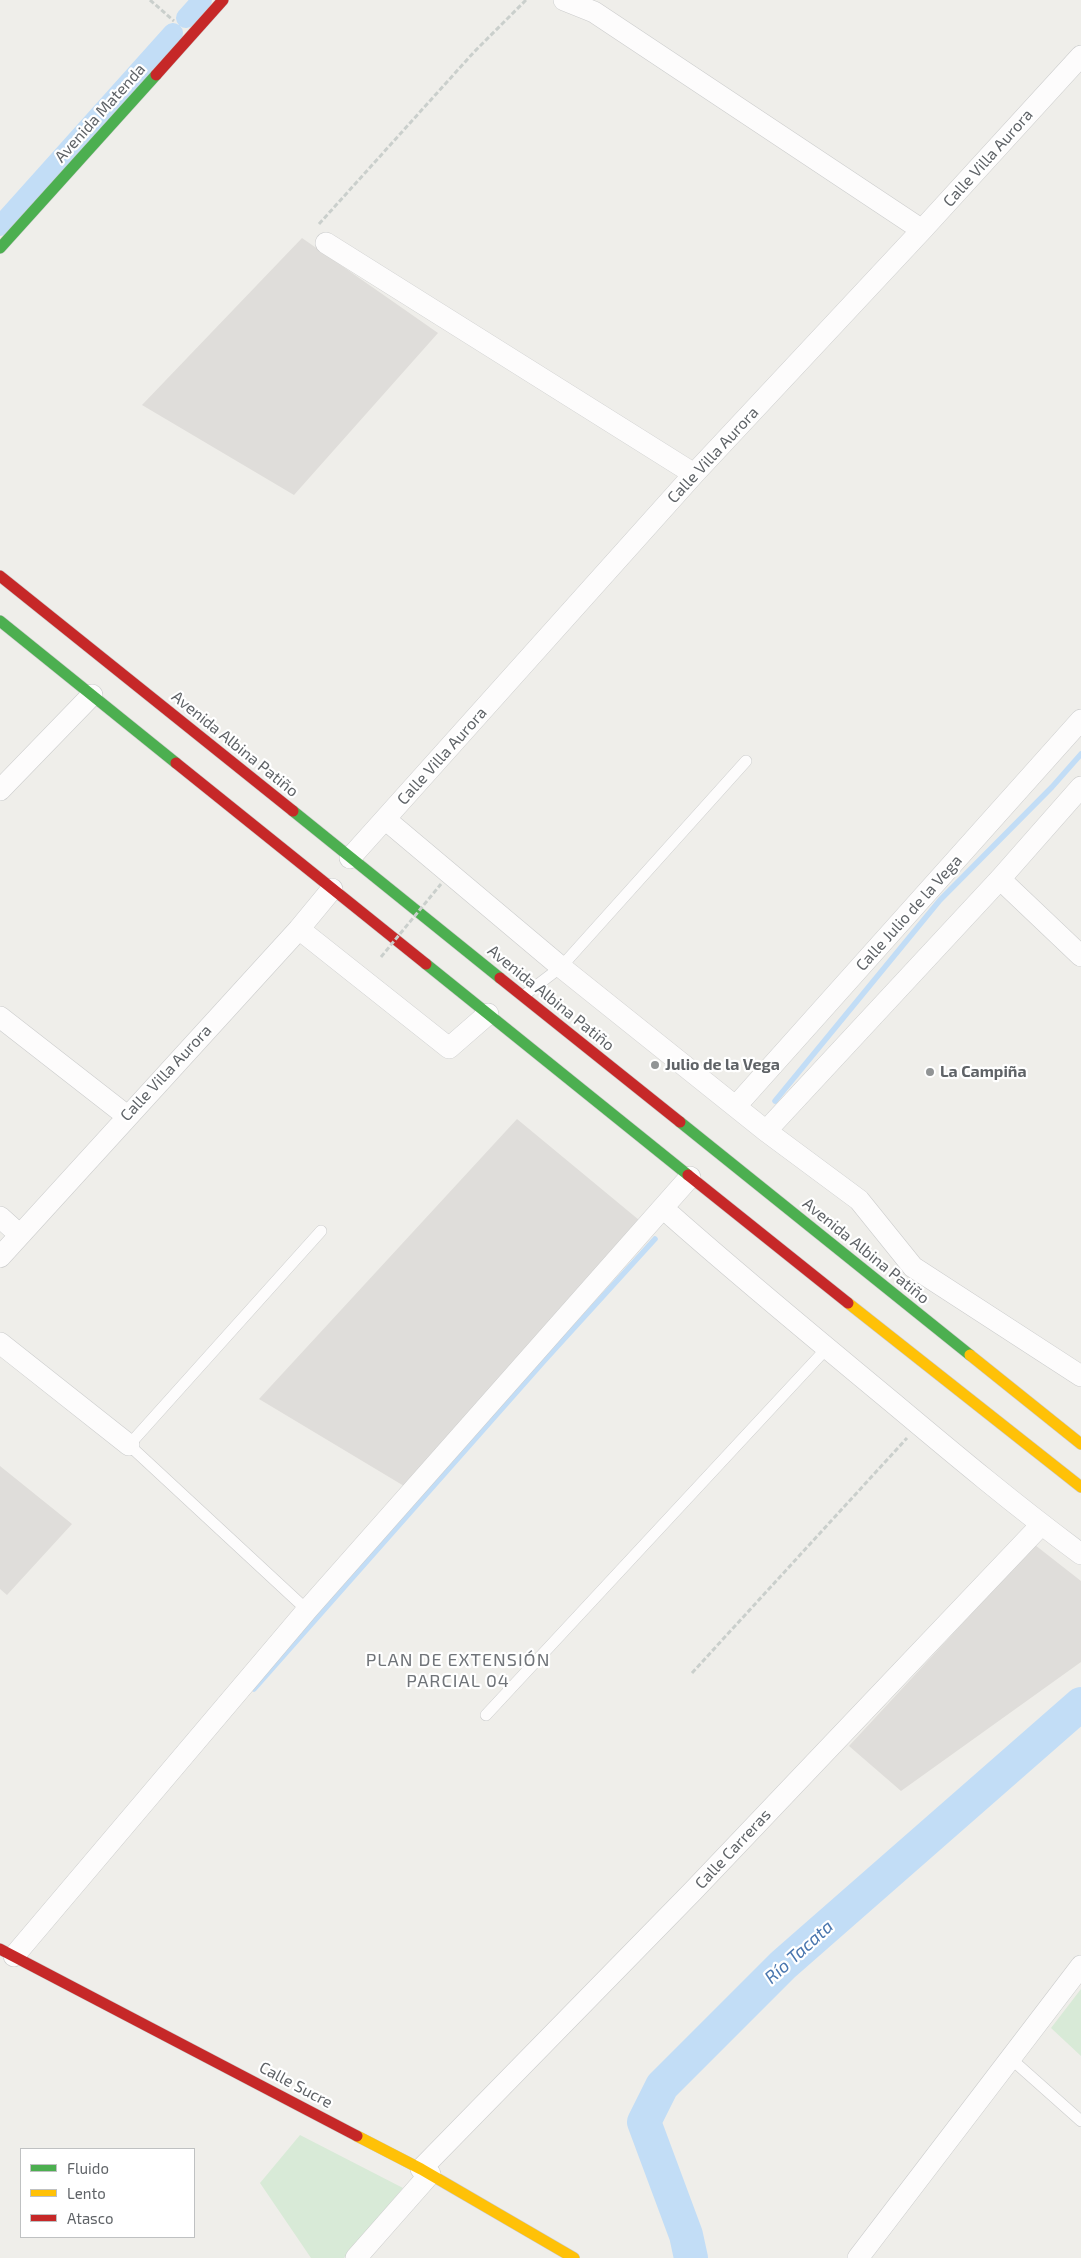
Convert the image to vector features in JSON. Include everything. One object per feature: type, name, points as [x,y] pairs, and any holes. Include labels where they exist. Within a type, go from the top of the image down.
[{"type":"main road","name":"Avenida Matenda","points":[[0,248],[223,0]]},
{"type":"main road","name":"Avenida Albina Patiño","points":[[0,576],[1081,1444]]},
{"type":"main road","points":[[0,621],[690,1177],[1081,1488]]},
{"type":"main road","name":"Calle Sucre","points":[[6,1957],[426,2172],[574,2258]]},
{"type":"street","points":[[564,0],[594,12],[922,230]]},
{"type":"street","name":"Calle Villa Aurora","points":[[350,858],[694,474],[922,230],[1081,56]]},
{"type":"street","points":[[326,243],[694,474]]},
{"type":"street","points":[[0,790],[92,695]]},
{"type":"street","name":"Calle Julio de la Vega","points":[[736,1106],[1081,720]]},
{"type":"street","points":[[766,1131],[1000,879],[1081,787]]},
{"type":"street","points":[[385,819],[561,967],[766,1131],[859,1200],[913,1267],[1081,1376]]},
{"type":"street","points":[[1000,879],[1081,956]]},
{"type":"street","name":"Calle Villa Aurora","points":[[0,1257],[299,929],[332,889]]},
{"type":"street","points":[[299,929],[449,1048],[488,1014]]},
{"type":"street","points":[[0,1017],[127,1116]]},
{"type":"street","points":[[6,1957],[308,1610],[690,1177]]},
{"type":"street","points":[[664,1208],[735,1272],[1041,1525],[1081,1554]]},
{"type":"street","points":[[0,1217],[20,1235]]},
{"type":"street","points":[[0,1342],[129,1445]]},
{"type":"street","name":"Calle Carreras","points":[[356,2258],[426,2172],[1041,1525]]},
{"type":"street","points":[[858,2258],[1009,2057],[1081,1966]]},
{"type":"lane","points":[[523,996],[561,967],[746,761]]},
{"type":"lane","points":[[308,1610],[129,1445],[321,1231]]},
{"type":"lane","points":[[486,1715],[827,1348]]},
{"type":"lane","points":[[1009,2057],[1081,2121]]},
{"type":"path","points":[[150,0],[191,37]]},
{"type":"path","points":[[326,243],[314,230],[474,52],[526,0]]},
{"type":"path","points":[[387,962],[381,957],[441,884]]},
{"type":"path","points":[[692,1673],[920,1425]]},
{"type":"shaded area","points":[[302,238],[438,333],[294,495],[142,405]]},
{"type":"shaded area","points":[[517,1119],[639,1220],[404,1486],[259,1399]]},
{"type":"shaded area","points":[[0,1466],[72,1524],[7,1595],[0,1589]]},
{"type":"shaded area","points":[[1035,1545],[1081,1581],[1081,1662],[901,1791],[849,1746]]},
{"type":"green space","points":[[1081,1989],[1081,2056],[1051,2028]]},
{"type":"green space","points":[[300,2135],[403,2188],[344,2258],[311,2258],[260,2183]]},
{"type":"waterway","points":[[186,18],[202,0]]},
{"type":"waterway","points":[[0,226],[173,33]]},
{"type":"waterway","points":[[775,1101],[940,900],[1052,787],[1081,754]]},
{"type":"waterway","points":[[254,1689],[544,1361],[655,1239]]},
{"type":"waterway","name":"Río Tacata","points":[[691,2258],[686,2235],[644,2122],[662,2086],[783,1965],[1081,1704]]},
{"type":"traffic: fast","points":[[0,248],[156,75]]},
{"type":"traffic: fast","points":[[0,621],[176,763]]},
{"type":"traffic: fast","points":[[293,811],[500,978]]},
{"type":"traffic: fast","points":[[426,964],[688,1175]]},
{"type":"traffic: fast","points":[[680,1122],[970,1355]]},
{"type":"traffic: slow","points":[[848,1303],[1081,1487]]},
{"type":"traffic: slow","points":[[970,1355],[1081,1444]]},
{"type":"traffic: slow","points":[[357,2136],[421,2169],[574,2258]]},
{"type":"traffic: jam","points":[[156,75],[223,0]]},
{"type":"traffic: jam","points":[[0,576],[293,811]]},
{"type":"traffic: jam","points":[[176,763],[426,964]]},
{"type":"traffic: jam","points":[[500,978],[680,1122]]},
{"type":"traffic: jam","points":[[688,1175],[848,1303]]},
{"type":"traffic: jam","points":[[0,1949],[357,2136]]},
{"type":"place","name":"Julio de la Vega","points":[[655,1065]]},
{"type":"place","name":"La Campiña","points":[[930,1072]]},
{"type":"district","name":"PLAN DE EXTENSIÓN PARCIAL 04","points":[[458,1670]]}]
